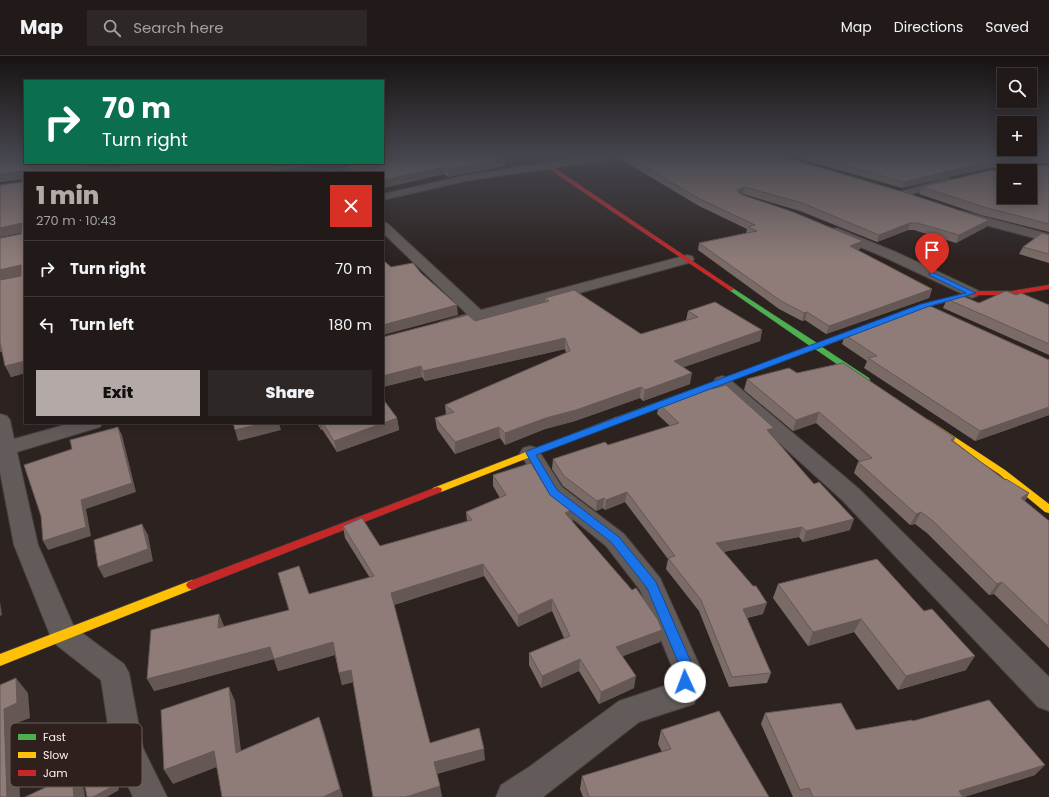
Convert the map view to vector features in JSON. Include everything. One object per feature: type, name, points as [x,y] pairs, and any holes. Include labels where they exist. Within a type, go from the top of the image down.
[{"type":"street","points":[[384,197],[411,191]]},
{"type":"street","points":[[585,191],[877,387]]},
{"type":"street","points":[[908,191],[898,193],[921,201]]},
{"type":"street","points":[[948,210],[1049,238]]},
{"type":"street","points":[[384,227],[478,316]]},
{"type":"street","points":[[826,227],[891,255],[972,293]]},
{"type":"street","points":[[434,328],[687,259]]},
{"type":"street","points":[[0,660],[530,453],[924,306],[972,293],[1012,292],[1049,287]]},
{"type":"street","points":[[1012,292],[1037,304]]},
{"type":"street","points":[[924,306],[945,316]]},
{"type":"street","points":[[722,382],[850,494],[1049,697]]},
{"type":"street","points":[[923,418],[1002,472],[1049,509]]},
{"type":"street","points":[[0,420],[26,545],[64,635],[114,673],[123,723]]},
{"type":"street","points":[[6,448],[90,424]]},
{"type":"street","points":[[513,797],[540,779],[630,712],[682,694],[687,669],[651,585],[615,540],[554,492],[530,453]]},
{"type":"street","points":[[142,780],[150,797]]},
{"type":"building","points":[[0,191],[24,191],[24,361],[5,366],[0,342],[0,280],[21,276],[21,265],[0,270],[0,238],[21,234],[22,223],[0,228]]},
{"type":"building","points":[[686,191],[737,191],[740,194],[793,212],[863,241],[850,246],[932,289],[829,326],[807,312],[804,313],[781,301],[699,243],[757,231],[748,227],[755,225]]},
{"type":"building","points":[[758,191],[899,191],[989,220],[959,235],[917,223],[910,223],[879,235],[802,203]]},
{"type":"building","points":[[933,191],[997,191],[997,204],[1037,204],[1037,191],[1049,191],[1049,224],[984,207]]},
{"type":"building","points":[[1042,233],[1049,235],[1049,254],[1023,247]]},
{"type":"building","points":[[384,261],[391,267],[413,263],[421,273],[457,305],[384,325]]},
{"type":"building","points":[[574,290],[641,334],[698,317],[688,311],[715,302],[762,330],[674,361],[692,373],[645,390],[641,387],[505,433],[499,427],[455,442],[435,418],[454,412],[445,405],[570,351],[565,338],[423,371],[421,366],[384,376],[384,337],[468,315],[475,321],[549,301],[545,298]]},
{"type":"building","points":[[1006,291],[1016,295],[1021,293],[1049,305],[1049,344],[947,299],[960,295],[979,303]]},
{"type":"building","points":[[928,305],[1049,360],[1049,407],[980,431],[868,358],[877,356],[845,335]]},
{"type":"building","points":[[843,363],[955,438],[951,440],[1005,480],[1006,479],[1029,493],[1021,498],[1049,521],[1049,627],[1002,582],[997,584],[933,521],[921,512],[916,514],[858,462],[872,458],[819,412],[796,420],[747,379],[789,368],[797,373]]},
{"type":"building","points":[[726,385],[774,428],[767,430],[814,484],[819,482],[854,519],[806,531],[802,527],[716,543],[753,586],[756,586],[767,603],[743,609],[771,673],[732,677],[701,600],[668,558],[675,556],[627,492],[606,500],[604,498],[597,501],[564,476],[553,459],[605,442],[608,445],[679,423],[659,404],[708,386],[712,389]]},
{"type":"building","points":[[384,400],[397,418],[384,423]]},
{"type":"building","points":[[233,424],[261,424],[235,430]]},
{"type":"building","points":[[324,424],[381,424],[334,441]]},
{"type":"building","points":[[118,427],[132,483],[81,500],[86,527],[43,541],[41,516],[24,465],[72,449],[70,440]]},
{"type":"building","points":[[531,463],[545,486],[574,509],[565,513],[632,590],[636,588],[658,620],[662,630],[616,647],[636,676],[601,692],[580,659],[542,676],[529,653],[570,636],[552,599],[518,615],[483,564],[391,593],[430,743],[479,728],[484,749],[434,762],[440,786],[406,797],[373,797],[351,670],[339,673],[333,642],[274,659],[270,647],[147,679],[151,630],[219,614],[218,628],[289,610],[278,573],[299,566],[309,594],[374,576],[343,526],[362,518],[380,546],[472,520],[466,512],[506,495],[493,475]]},
{"type":"building","points":[[142,524],[148,549],[98,567],[94,540]]},
{"type":"building","points":[[877,559],[924,611],[932,609],[975,656],[906,676],[861,619],[813,632],[778,584]]},
{"type":"building","points":[[16,678],[17,703],[4,709],[7,797],[0,797],[0,685]]},
{"type":"building","points":[[229,687],[236,753],[319,717],[340,789],[323,797],[222,797],[214,751],[164,770],[161,710]]},
{"type":"building","points":[[989,700],[1045,765],[959,791],[963,797],[813,797],[809,788],[800,790],[765,713],[841,703],[856,730],[913,721]]},
{"type":"building","points":[[719,711],[769,797],[589,797],[582,776],[671,749],[661,730]]},
{"type":"building","points":[[46,787],[73,787],[74,797],[25,797]]},
{"type":"building","points":[[85,787],[111,787],[93,797],[87,797]]},
{"type":"traffic: fast","points":[[731,289],[866,380]]},
{"type":"traffic: fast","points":[[617,420],[931,304]]},
{"type":"traffic: slow","points":[[437,490],[617,420]]},
{"type":"traffic: slow","points":[[929,423],[1002,472],[1049,509]]},
{"type":"traffic: slow","points":[[0,660],[192,585]]},
{"type":"traffic: jam","points":[[585,191],[731,289]]},
{"type":"traffic: jam","points":[[931,304],[972,293],[1012,293],[1049,287]]},
{"type":"traffic: jam","points":[[192,585],[437,490]]},
{"type":"route","points":[[685,682],[687,669],[651,585],[615,540],[554,492],[530,453],[924,306],[972,293],[932,274]]}]
